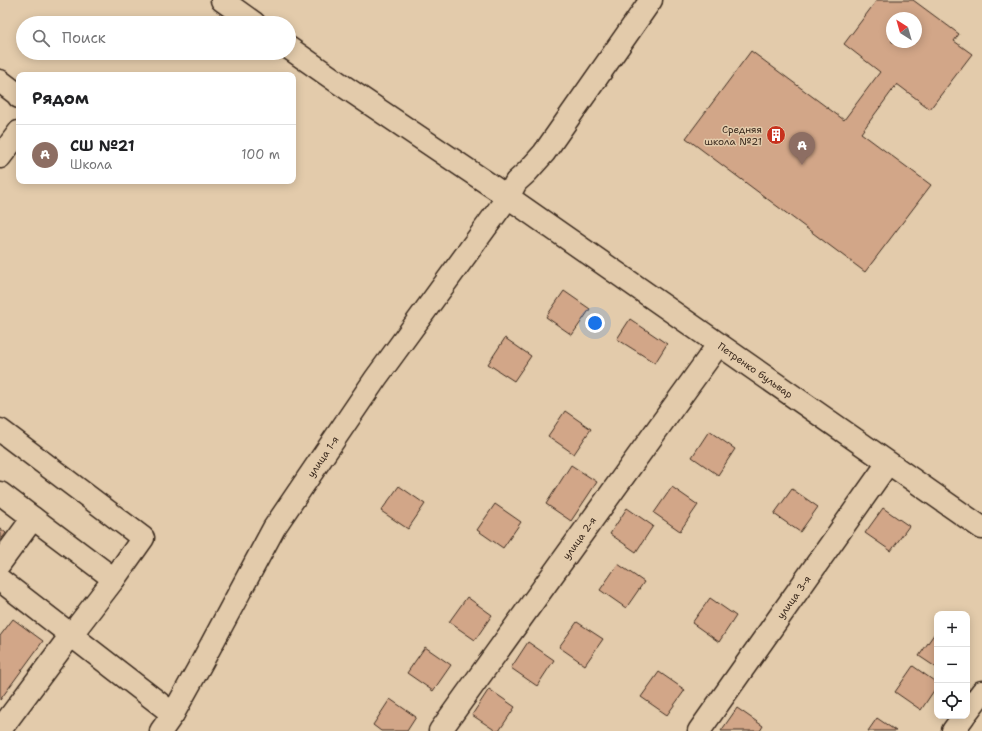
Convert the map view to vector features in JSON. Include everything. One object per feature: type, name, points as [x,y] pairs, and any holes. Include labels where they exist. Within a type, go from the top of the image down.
[{"type":"street","points":[[222,0],[244,16]]},
{"type":"street","name":"улица 1-я","points":[[167,722],[202,662],[274,528],[376,378],[508,197],[516,182],[544,153],[651,0]]},
{"type":"street","name":"Петренко бульвар","points":[[296,53],[508,197],[982,528]]},
{"type":"street","points":[[0,81],[16,93]]},
{"type":"street","points":[[0,157],[16,136]]},
{"type":"street","name":"улица 2-я","points":[[440,731],[718,344]]},
{"type":"street","points":[[0,430],[143,538],[114,579],[0,730]]},
{"type":"street","name":"улица 3-я","points":[[699,731],[888,463]]},
{"type":"street","points":[[0,493],[114,579]]},
{"type":"street","points":[[0,563],[33,518]]},
{"type":"street","points":[[0,580],[71,635],[167,722]]},
{"type":"street","points":[[970,708],[982,692]]},
{"type":"street","points":[[953,731],[962,719]]},
{"type":"building","name":"Средняя школа №21","points":[[877,0],[913,0],[959,34],[954,41],[972,54],[930,109],[897,84],[861,133],[931,185],[865,272],[686,138],[751,51],[844,120],[880,72],[844,44]]},
{"type":"building","points":[[564,291],[590,309],[572,335],[546,317]]},
{"type":"building","points":[[630,319],[667,344],[655,363],[617,339]]},
{"type":"building","points":[[505,338],[531,356],[514,381],[488,364]]},
{"type":"building","points":[[565,411],[591,429],[574,454],[548,436]]},
{"type":"building","points":[[709,431],[735,449],[718,475],[692,457]]},
{"type":"building","points":[[571,465],[597,482],[571,521],[546,504]]},
{"type":"building","points":[[399,486],[425,504],[408,529],[381,511]]},
{"type":"building","points":[[672,487],[698,505],[680,531],[654,513]]},
{"type":"building","points":[[792,489],[818,507],[800,532],[774,514]]},
{"type":"building","points":[[495,504],[521,522],[503,548],[477,530]]},
{"type":"building","points":[[627,508],[653,526],[636,552],[610,534]]},
{"type":"building","points":[[883,508],[909,526],[891,551],[865,533]]},
{"type":"building","points":[[0,528],[6,533],[0,541]]},
{"type":"building","points":[[618,564],[644,582],[626,608],[600,590]]},
{"type":"building","points":[[467,597],[492,615],[475,640],[449,622]]},
{"type":"building","points":[[710,598],[736,616],[719,642],[692,623]]},
{"type":"building","points":[[13,619],[43,641],[0,700],[0,636]]},
{"type":"building","points":[[577,622],[603,639],[585,665],[559,647]]},
{"type":"building","points":[[934,634],[934,666],[919,656]]},
{"type":"building","points":[[528,642],[554,660],[537,686],[511,668]]},
{"type":"building","points":[[425,647],[451,665],[433,691],[407,673]]},
{"type":"building","points":[[913,666],[934,681],[934,690],[921,710],[895,692]]},
{"type":"building","points":[[659,672],[685,690],[667,715],[641,697]]},
{"type":"building","points":[[489,689],[515,707],[499,731],[496,731],[472,715]]},
{"type":"building","points":[[390,699],[416,717],[407,731],[381,731],[373,725]]},
{"type":"building","points":[[737,708],[763,726],[760,731],[721,731]]},
{"type":"building","points":[[877,718],[896,731],[868,731]]},
{"type":"place","name":"Средняя школа №21","points":[[776,135]]},
{"type":"place","name":"СШ №21","points":[[802,165]]}]
